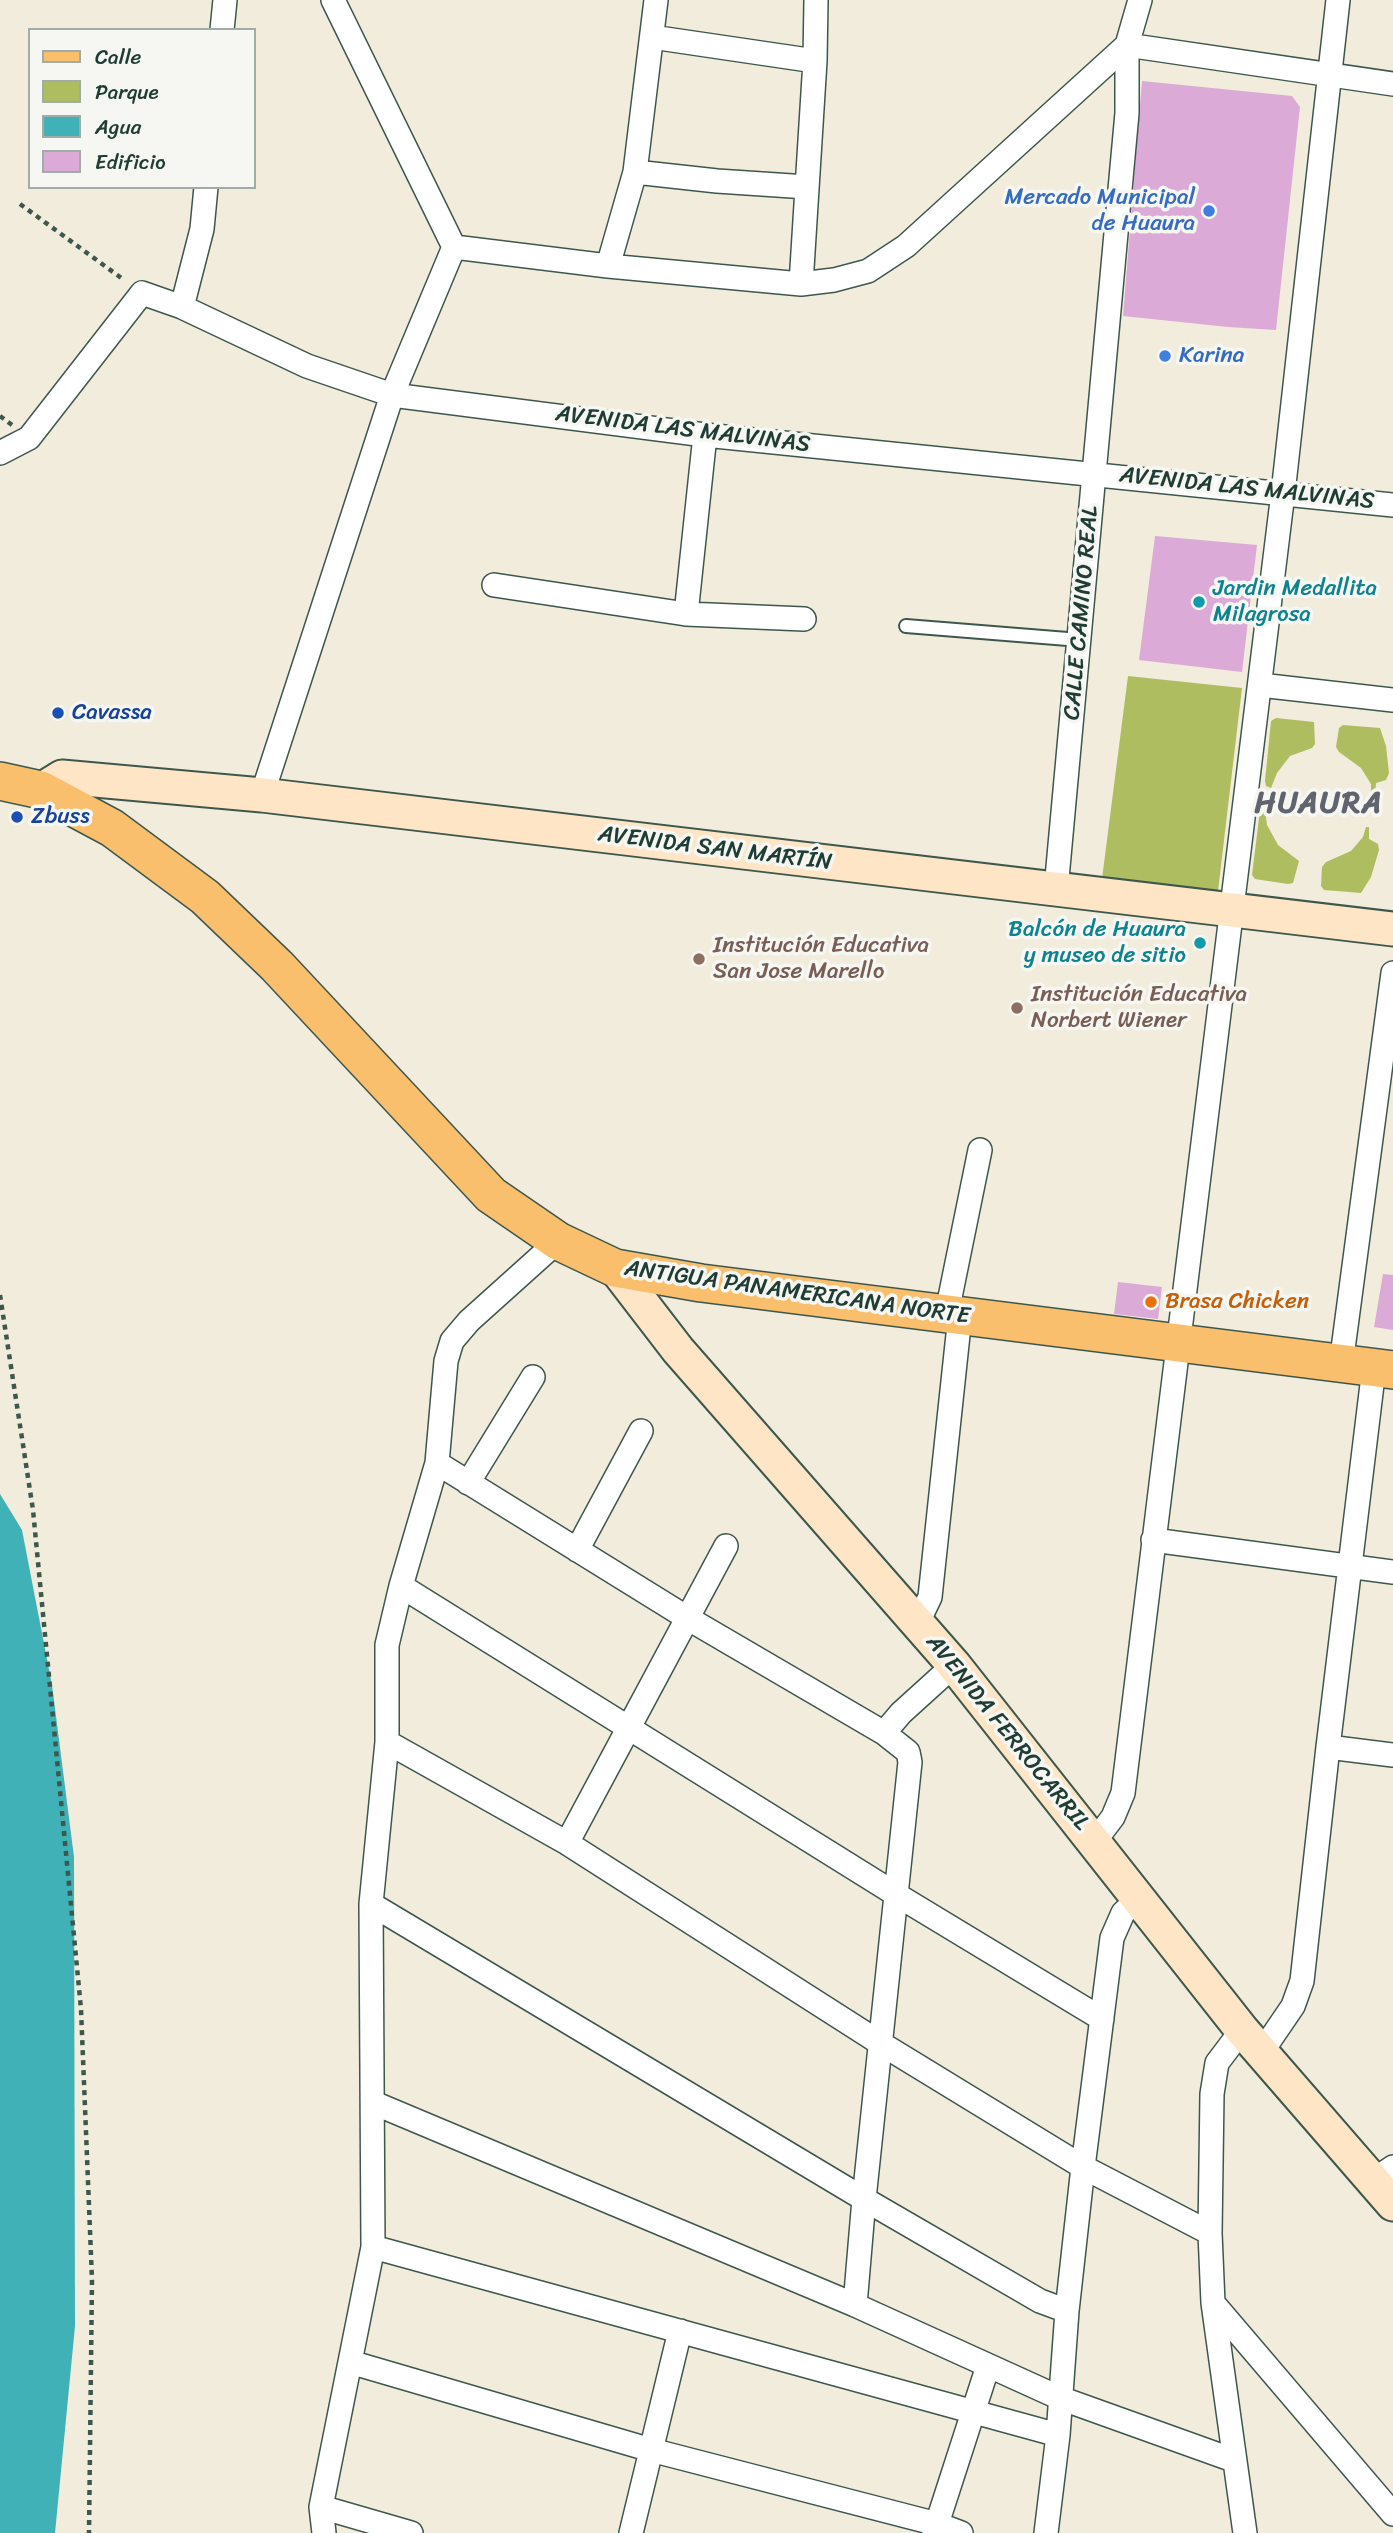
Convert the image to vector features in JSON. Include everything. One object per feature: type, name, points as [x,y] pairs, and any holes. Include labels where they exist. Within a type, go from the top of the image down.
[{"type":"main road","name":"AVENIDA SAN MARTÍN","points":[[41,790],[62,777],[262,795],[1393,929]]},
{"type":"main road","name":"ANTIGUA PANAMERICANA NORTE","points":[[0,781],[41,790],[111,828],[205,897],[277,966],[491,1195],[558,1241],[615,1268],[701,1283],[1369,1367]]},
{"type":"main road","name":"AVENIDA FERROCARRIL","points":[[615,1268],[678,1350],[954,1665],[1252,2041],[1386,2184]]},
{"type":"street","points":[[222,28],[225,0]]},
{"type":"street","points":[[262,795],[392,394],[454,247],[333,0]]},
{"type":"street","points":[[608,266],[635,172],[656,0]]},
{"type":"street","points":[[801,284],[815,61],[816,0]]},
{"type":"street","points":[[1094,1842],[1113,1817],[1122,1793],[1233,910],[1338,0]]},
{"type":"street","name":"CALLE CAMINO REAL","points":[[1056,889],[1127,113],[1127,45],[1137,1]]},
{"type":"street","points":[[652,37],[815,61]]},
{"type":"street","points":[[454,247],[608,266],[801,284],[834,280],[868,271],[906,246],[1127,45],[1393,84]]},
{"type":"street","points":[[635,172],[807,187]]},
{"type":"street","points":[[182,307],[202,229],[206,189]]},
{"type":"street","points":[[1,453],[29,438],[142,293]]},
{"type":"street","name":"AVENIDA LAS MALVINAS","points":[[142,293],[182,307],[307,366],[392,394],[705,435],[1393,505]]},
{"type":"street","points":[[686,614],[705,435]]},
{"type":"street","points":[[494,585],[686,614],[804,619]]},
{"type":"street","points":[[1260,685],[1393,700]]},
{"type":"street","points":[[1245,2533],[1213,2303],[1210,2233],[1212,2094],[1217,2063],[1252,2041],[1293,2006],[1302,1982],[1350,1567],[1369,1367],[1393,974]]},
{"type":"street","points":[[918,1622],[930,1597],[953,1314],[980,1150]]},
{"type":"street","points":[[324,2533],[321,2507],[373,2247],[372,1904],[387,1742],[387,1646],[401,1586],[437,1463],[446,1362],[452,1341],[469,1321],[558,1241]]},
{"type":"street","points":[[468,1483],[533,1377]]},
{"type":"street","points":[[577,1550],[641,1431]]},
{"type":"street","points":[[437,1463],[689,1619],[884,1733],[908,1752],[911,1762],[855,2305]]},
{"type":"street","points":[[1153,1540],[1393,1572]]},
{"type":"street","points":[[567,1843],[726,1546]]},
{"type":"street","points":[[401,1586],[897,1895],[1102,2019]]},
{"type":"street","points":[[884,1733],[901,1713],[954,1665]]},
{"type":"street","points":[[387,1742],[567,1843],[880,2043],[1083,2167],[1210,2233]]},
{"type":"street","points":[[1328,1747],[1393,1755]]},
{"type":"street","points":[[1046,2533],[1058,2434],[1067,2311],[1112,1938],[1124,1913],[1138,1899]]},
{"type":"street","points":[[372,1904],[864,2199],[1040,2301],[1067,2311]]},
{"type":"street","points":[[374,2104],[855,2305],[1060,2399],[1233,2460]]},
{"type":"street","points":[[373,2247],[1058,2434]]},
{"type":"street","points":[[1213,2303],[1393,2514]]},
{"type":"street","points":[[631,2533],[680,2331]]},
{"type":"street","points":[[350,2362],[652,2450],[961,2533]]},
{"type":"street","points":[[936,2528],[988,2366]]},
{"type":"street","points":[[321,2507],[411,2533]]},
{"type":"lane","points":[[906,626],[1080,640]]},
{"type":"path","points":[[20,204],[142,293]]},
{"type":"path","points":[[0,1295],[33,1510],[81,2009],[92,2280],[89,2533]]},
{"type":"green space","points":[[1128,676],[1242,688],[1218,891],[1102,879]]},
{"type":"green space","points":[[1276,718],[1314,722],[1315,744],[1312,748],[1290,756],[1277,773],[1271,788],[1266,786],[1265,781],[1271,721]]},
{"type":"green space","points":[[1343,725],[1380,728],[1386,746],[1389,773],[1386,780],[1376,783],[1375,795],[1371,794],[1371,784],[1361,768],[1336,747],[1339,728]]},
{"type":"green space","points":[[1260,810],[1265,810],[1267,825],[1278,845],[1299,861],[1293,883],[1255,879],[1252,875]]},
{"type":"green space","points":[[1366,827],[1369,827],[1369,839],[1378,844],[1379,850],[1371,877],[1361,893],[1324,890],[1321,886],[1322,867],[1326,862],[1351,851],[1363,837]]},
{"type":"water","points":[[0,1494],[22,1530],[52,1685],[74,1857],[75,2326],[55,2533],[0,2533]]},
{"type":"building","name":"Mercado Municipal de Huaura","points":[[1142,81],[1292,96],[1300,107],[1276,330],[1123,316]]},
{"type":"building","name":"Jardin Medallita Milagrosa","points":[[1155,536],[1257,545],[1242,672],[1139,660]]},
{"type":"building","points":[[1383,1274],[1393,1275],[1393,1330],[1374,1327]]},
{"type":"building","points":[[1118,1282],[1162,1287],[1158,1319],[1114,1314]]},
{"type":"place","name":"Mercado Municipal de Huaura","points":[[1209,211]]},
{"type":"place","name":"Karina","points":[[1165,356]]},
{"type":"place","name":"Jardin Medallita Milagrosa","points":[[1199,602]]},
{"type":"place","name":"Cavassa","points":[[58,713]]},
{"type":"place","name":"Zbuss","points":[[17,817]]},
{"type":"place","name":"Balcón de Huaura y museo de sitio","points":[[1200,943]]},
{"type":"place","name":"Institución Educativa San Jose Marello","points":[[699,959]]},
{"type":"place","name":"Institución Educativa Norbert Wiener","points":[[1017,1008]]},
{"type":"place","name":"Brasa Chicken","points":[[1151,1302]]},
{"type":"district","name":"HUAURA","points":[[1319,804]]}]
